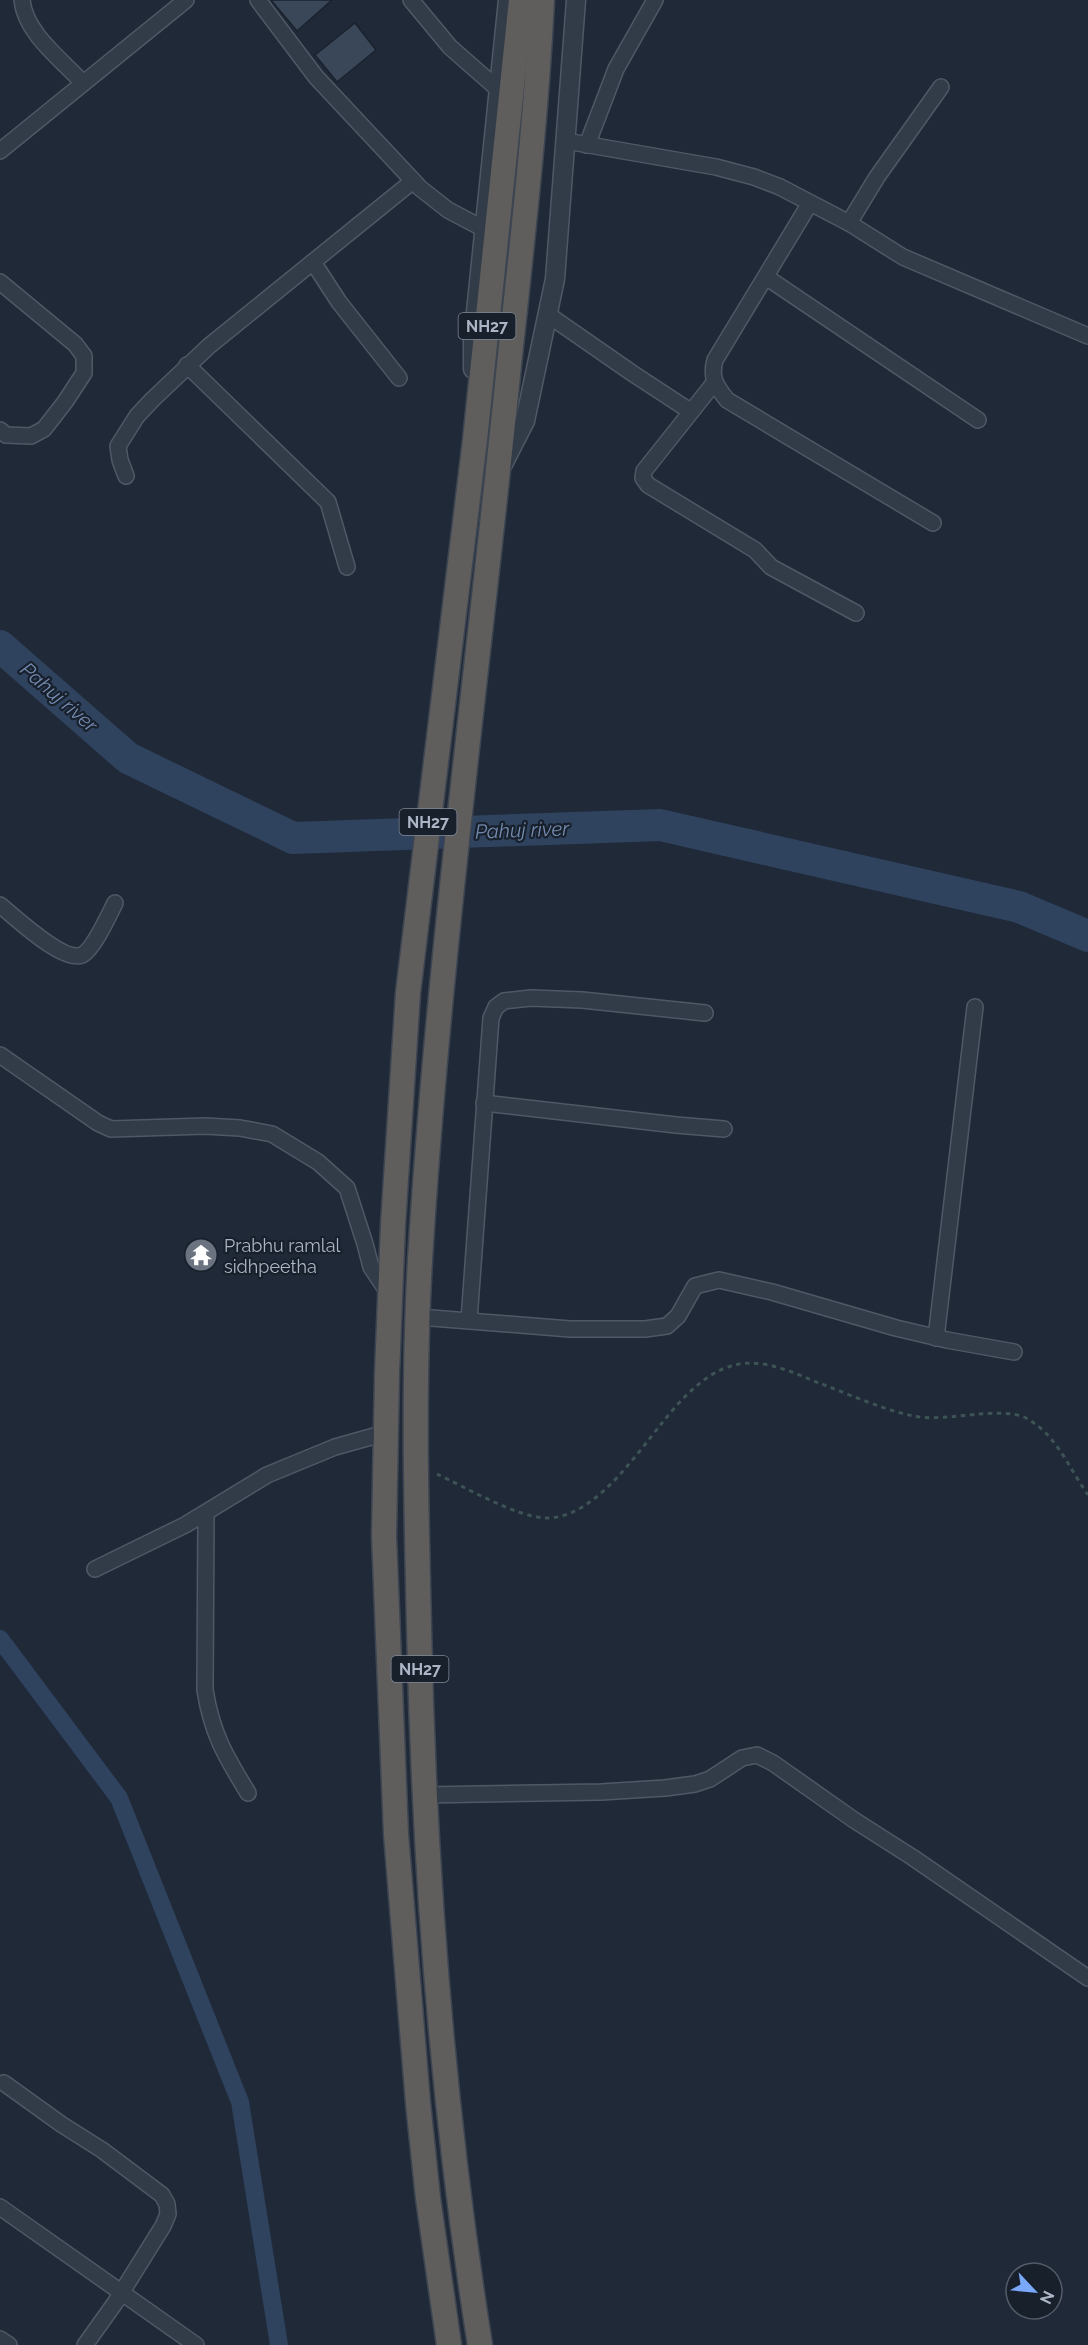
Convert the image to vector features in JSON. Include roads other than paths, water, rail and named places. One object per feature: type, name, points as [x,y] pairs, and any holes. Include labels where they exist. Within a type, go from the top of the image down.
[{"type":"highway","name":"NH27","points":[[449,2345],[428,2198],[404,1944],[390,1717],[384,1536],[385,1433],[390,1295],[408,993],[475,440],[520,0]]},
{"type":"highway","name":"NH27","points":[[480,2345],[452,2138],[423,1796],[415,1464],[419,1317],[427,1162],[441,992],[499,472],[529,177],[543,0]]},
{"type":"highway","points":[[480,390],[506,395]]},
{"type":"street","points":[[22,0],[23,12],[41,39],[83,83]]},
{"type":"street","points":[[0,151],[186,0]]},
{"type":"street","points":[[258,0],[316,77],[413,181],[448,210],[484,229]]},
{"type":"street","points":[[411,0],[450,47],[499,90]]},
{"type":"street","points":[[475,440],[473,341],[508,0]]},
{"type":"street","points":[[499,472],[525,421],[555,279],[576,0]]},
{"type":"street","points":[[587,145],[616,69],[655,0]]},
{"type":"street","points":[[849,223],[877,177],[940,87]]},
{"type":"street","points":[[566,141],[725,169],[753,177],[849,223],[903,257],[1088,336]]},
{"type":"street","points":[[126,476],[118,446],[137,416],[186,365],[413,181]]},
{"type":"street","points":[[810,203],[715,360],[711,372],[714,383],[727,400],[933,523]]},
{"type":"street","points":[[313,262],[339,302],[399,378]]},
{"type":"street","points":[[766,277],[978,420]]},
{"type":"street","points":[[0,282],[75,344],[84,356],[84,374],[44,429],[31,436],[6,435],[0,430]]},
{"type":"street","points":[[547,314],[690,411]]},
{"type":"street","points":[[186,365],[328,502],[347,567]]},
{"type":"street","points":[[714,383],[644,471],[643,478],[648,485],[755,550],[771,567],[856,613]]},
{"type":"street","points":[[0,905],[52,947],[72,957],[84,954],[91,946],[115,903]]},
{"type":"street","points":[[469,1320],[491,1018],[496,1007],[504,1001],[531,998],[582,1000],[705,1013]]},
{"type":"street","points":[[936,1338],[975,1007]]},
{"type":"street","points":[[0,1054],[98,1123],[111,1129],[205,1126],[240,1128],[272,1134],[318,1162],[347,1188],[371,1267],[390,1295]]},
{"type":"street","points":[[484,1103],[724,1129]]},
{"type":"street","points":[[419,1317],[570,1329],[645,1329],[667,1326],[678,1316],[695,1286],[719,1280],[772,1292],[936,1338],[1014,1352]]},
{"type":"street","points":[[95,1569],[206,1513],[239,1491],[296,1462],[385,1433]]},
{"type":"street","points":[[206,1513],[205,1690],[210,1719],[221,1747],[248,1792]]},
{"type":"street","points":[[423,1796],[601,1792],[695,1785],[710,1779],[742,1758],[757,1755],[773,1763],[1088,1978]]},
{"type":"street","points":[[4,2083],[141,2177],[162,2195],[167,2204],[168,2214],[121,2293],[85,2345]]},
{"type":"street","points":[[0,2207],[196,2345]]},
{"type":"street","points":[[0,2339],[9,2345]]},
{"type":"waterway","name":"Pahuj river","points":[[0,646],[128,758],[293,838],[660,825],[1019,907],[1088,936]]},
{"type":"waterway","points":[[0,1639],[119,1798],[240,2102],[279,2345]]},
{"type":"place","name":"Prabhu ramlal sidhpeetha","points":[[201,1255]]}]
